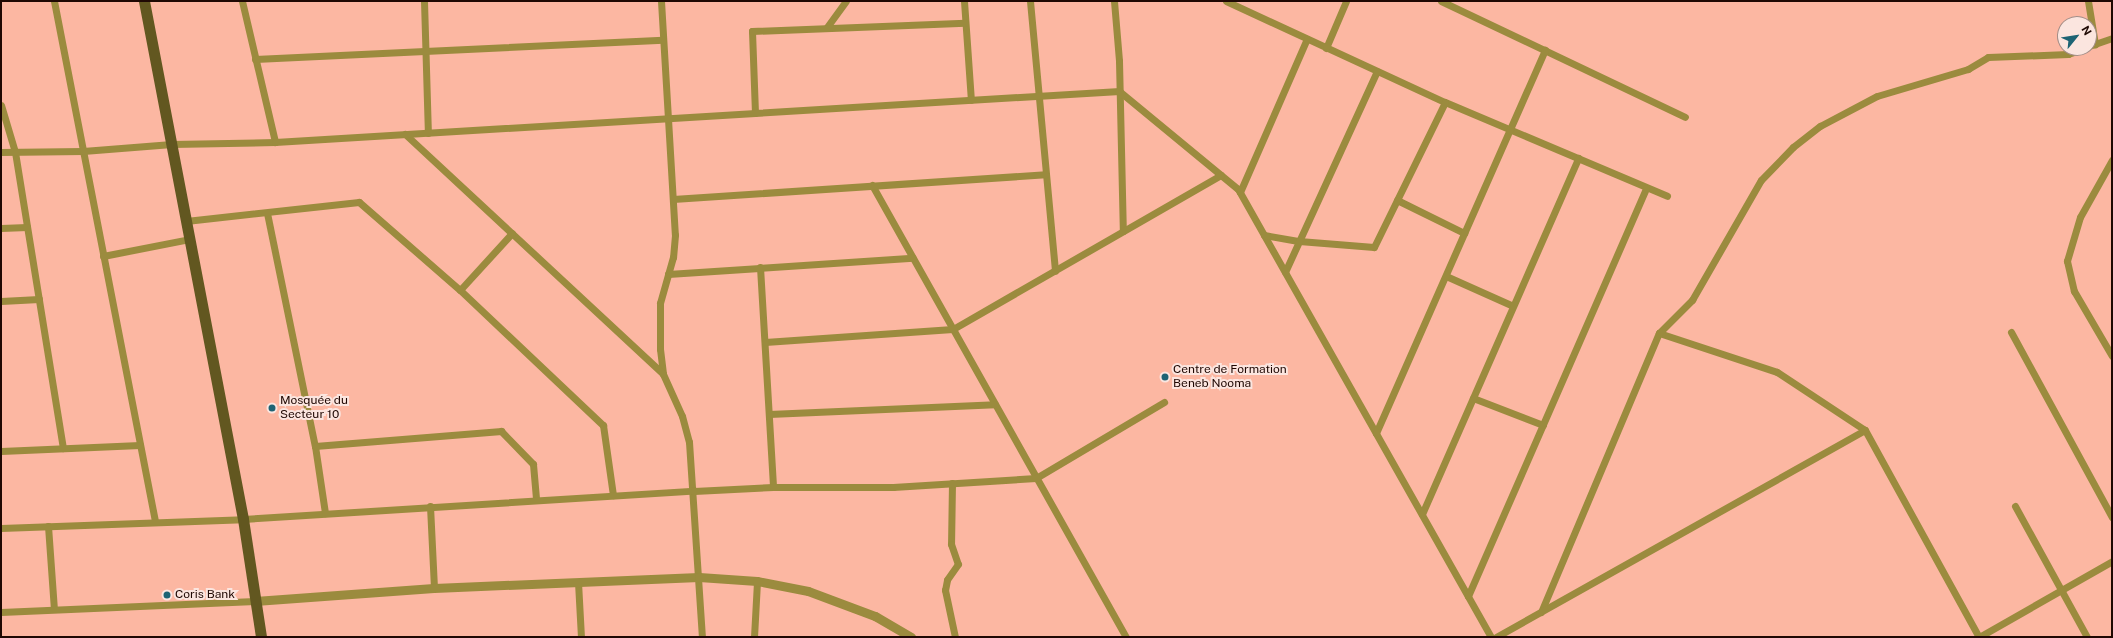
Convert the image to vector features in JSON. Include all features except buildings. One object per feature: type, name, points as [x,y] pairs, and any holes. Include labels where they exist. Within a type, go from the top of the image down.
[{"type":"main road","points":[[144,1],[243,519],[261,637]]},
{"type":"street","points":[[54,1],[155,521]]},
{"type":"street","points":[[242,1],[275,142]]},
{"type":"street","points":[[424,1],[428,133]]},
{"type":"street","points":[[661,1],[675,234],[668,274],[660,303],[663,374],[682,416],[689,442],[694,490],[702,637]]},
{"type":"street","points":[[828,27],[846,1]]},
{"type":"street","points":[[964,1],[971,100]]},
{"type":"street","points":[[1030,1],[1055,270]]},
{"type":"street","points":[[1114,1],[1119,91],[1123,231]]},
{"type":"street","points":[[1226,1],[1445,102],[1667,196]]},
{"type":"street","points":[[1326,48],[1346,1]]},
{"type":"street","points":[[1441,1],[1685,117]]},
{"type":"street","points":[[2088,1],[2089,16]]},
{"type":"street","points":[[755,113],[752,31],[965,23]]},
{"type":"street","points":[[2097,43],[2112,38]]},
{"type":"street","points":[[1240,192],[1307,39]]},
{"type":"street","points":[[255,58],[663,40]]},
{"type":"street","points":[[1376,433],[1545,50]]},
{"type":"street","points":[[1541,612],[1659,333],[1692,300],[1761,180],[1793,147],[1820,126],[1877,96],[1968,69],[1988,57],[2057,54]]},
{"type":"street","points":[[1285,272],[1378,71]]},
{"type":"street","points":[[1,152],[83,151],[172,144],[275,142],[1119,91],[1240,192],[1491,637]]},
{"type":"street","points":[[1264,235],[1300,241],[1374,247],[1445,102]]},
{"type":"street","points":[[1,105],[15,152],[63,448]]},
{"type":"street","points":[[405,134],[663,374]]},
{"type":"street","points":[[1422,514],[1578,158]]},
{"type":"street","points":[[2112,160],[2080,217],[2067,261],[2074,291],[2112,356]]},
{"type":"street","points":[[673,198],[1045,174]]},
{"type":"street","points":[[765,342],[952,329],[1221,175]]},
{"type":"street","points":[[872,186],[1126,637]]},
{"type":"street","points":[[1468,596],[1646,188]]},
{"type":"street","points":[[1397,200],[1464,233]]},
{"type":"street","points":[[186,221],[359,202],[460,290],[603,425],[614,495]]},
{"type":"street","points":[[267,213],[315,446],[325,513]]},
{"type":"street","points":[[1,228],[27,227]]},
{"type":"street","points":[[460,290],[512,233]]},
{"type":"street","points":[[104,256],[190,239]]},
{"type":"street","points":[[668,274],[912,258]]},
{"type":"street","points":[[760,267],[773,487]]},
{"type":"street","points":[[1446,276],[1514,306]]},
{"type":"street","points":[[1,301],[39,299]]},
{"type":"street","points":[[2011,332],[2112,517]]},
{"type":"street","points":[[1659,333],[1776,372],[1865,430],[1979,637],[2112,561]]},
{"type":"street","points":[[1473,398],[1543,425]]},
{"type":"street","points":[[1,528],[155,521],[243,519],[694,490],[773,487],[893,487],[1036,478],[1164,402]]},
{"type":"street","points":[[769,414],[995,404]]},
{"type":"street","points":[[1496,637],[1865,430]]},
{"type":"street","points":[[315,446],[501,431],[533,464],[536,500]]},
{"type":"street","points":[[1,451],[140,444]]},
{"type":"street","points":[[952,483],[951,544],[958,564],[947,580],[945,590],[955,637]]},
{"type":"street","points":[[430,506],[434,588]]},
{"type":"street","points":[[2015,506],[2087,637]]},
{"type":"street","points":[[48,526],[54,610]]},
{"type":"street","points":[[1,612],[255,601],[434,588],[699,578],[757,581],[808,591],[842,602],[875,616],[911,637]]},
{"type":"street","points":[[754,637],[757,581]]},
{"type":"street","points":[[578,582],[581,637]]},
{"type":"place","name":"Centre de Formation Beneb Nooma","points":[[1165,377]]},
{"type":"place","name":"Mosquée du Secteur 10","points":[[272,408]]},
{"type":"place","name":"Coris Bank","points":[[167,595]]}]
